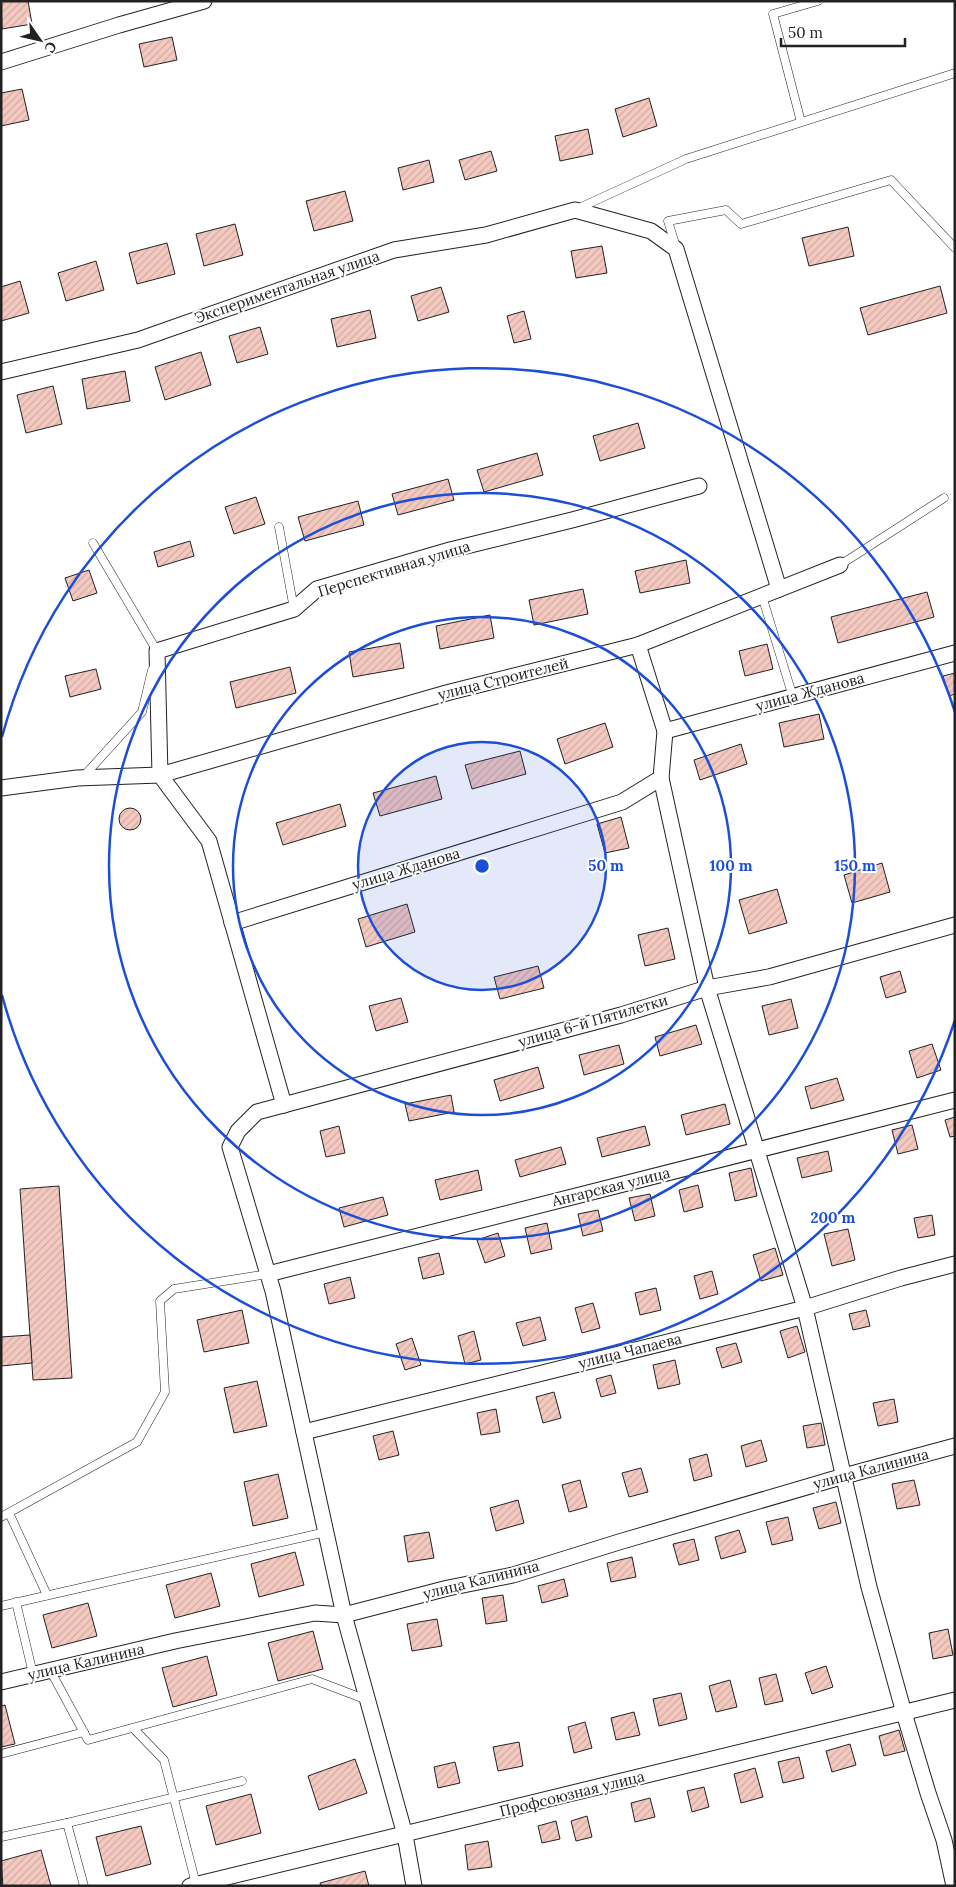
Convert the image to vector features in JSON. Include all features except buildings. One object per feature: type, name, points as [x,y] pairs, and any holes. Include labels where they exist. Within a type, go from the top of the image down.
[{"type":"street","points":[[1,62],[204,1]]},
{"type":"street","points":[[575,210],[650,231],[676,249],[779,589]]},
{"type":"street","name":"Экспериментальная улица","points":[[1,372],[138,340],[394,250],[486,235],[575,210]]},
{"type":"street","name":"Перспективная улица","points":[[157,651],[294,609],[317,589],[450,550],[699,486]]},
{"type":"street","name":"улица Строителей","points":[[1,788],[81,778],[160,775],[450,692],[638,645],[840,565]]},
{"type":"street","points":[[638,645],[665,731],[660,778],[707,988],[805,1308],[869,1588],[904,1713],[944,1840],[954,1886]]},
{"type":"street","points":[[157,651],[160,775],[209,841],[284,1105]]},
{"type":"street","name":"улица Жданова","points":[[665,731],[955,653]]},
{"type":"street","name":"улица Жданова","points":[[232,923],[622,802],[660,778]]},
{"type":"street","name":"улица 6-й Пятилетки","points":[[268,1274],[230,1147],[238,1131],[257,1112],[621,1015],[707,988],[769,977],[955,925]]},
{"type":"street","name":"Ангарская улица","points":[[268,1274],[955,1100]]},
{"type":"street","name":"улица Чапаева","points":[[304,1432],[805,1308],[901,1278],[955,1264]]},
{"type":"street","points":[[268,1274],[344,1615],[405,1835],[414,1886]]},
{"type":"street","name":"улица Калинина","points":[[1,1682],[175,1641],[315,1613],[344,1615],[448,1588],[513,1575],[844,1476],[955,1446]]},
{"type":"street","name":"Профсоюзная улица","points":[[193,1885],[955,1700]]},
{"type":"lane","points":[[801,122],[773,14],[818,1]]},
{"type":"lane","points":[[575,210],[686,160],[955,72]]},
{"type":"lane","points":[[676,249],[668,221],[726,210],[741,224],[891,180],[955,248]]},
{"type":"lane","points":[[840,565],[944,498]]},
{"type":"lane","points":[[279,527],[294,609]]},
{"type":"lane","points":[[81,778],[142,712],[157,651],[93,543]]},
{"type":"lane","points":[[762,596],[793,697]]},
{"type":"lane","points":[[48,1595],[5,1515],[137,1442],[165,1392],[160,1301],[174,1288],[268,1274]]},
{"type":"lane","points":[[1,1606],[326,1532]]},
{"type":"lane","points":[[16,1602],[33,1674]]},
{"type":"lane","points":[[50,1670],[88,1740],[312,1679],[368,1700]]},
{"type":"lane","points":[[133,1728],[164,1760],[193,1885]]},
{"type":"lane","points":[[1,1754],[84,1732]]},
{"type":"lane","points":[[1,1837],[242,1781]]},
{"type":"lane","points":[[67,1823],[84,1886]]}]
